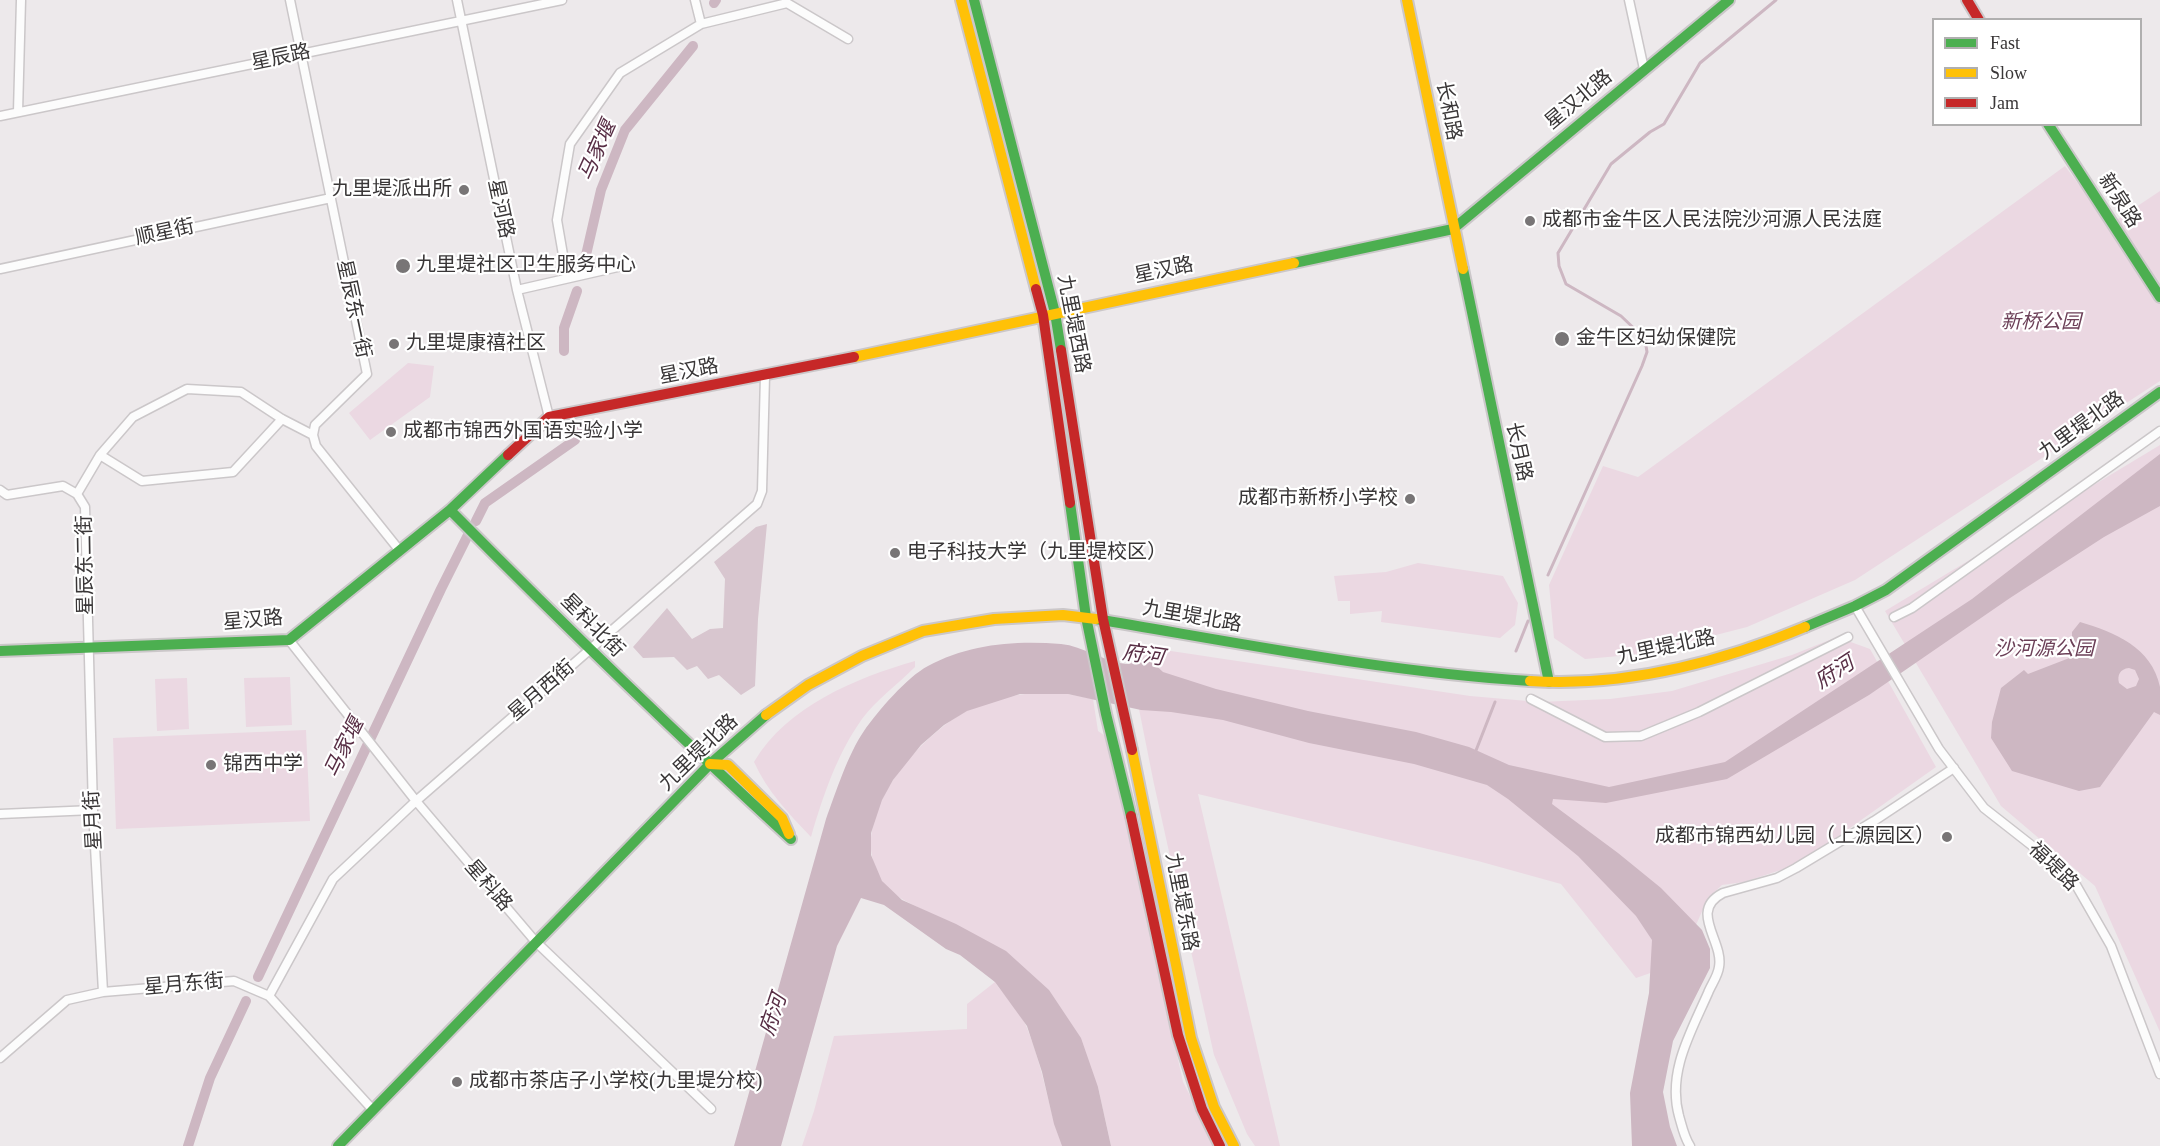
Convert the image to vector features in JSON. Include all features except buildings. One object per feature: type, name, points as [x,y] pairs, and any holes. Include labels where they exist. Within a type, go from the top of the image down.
[{"type":"street","points":[[18,112],[21,0]]},
{"type":"street","name":"星辰东一街","points":[[290,0],[367,374],[315,425],[312,435]]},
{"type":"street","name":"星河路","points":[[457,0],[517,290],[549,417]]},
{"type":"street","name":"星辰路","points":[[0,116],[562,0]]},
{"type":"street","points":[[695,0],[701,24]]},
{"type":"street","points":[[961,0],[1043,315],[1086,617],[1178,1035],[1202,1109],[1220,1146]]},
{"type":"street","name":"九里堤西路","points":[[974,0],[1055,313],[1103,619],[1113,659]]},
{"type":"street","name":"长和路","points":[[1407,0],[1453,229]]},
{"type":"street","points":[[1629,0],[1644,69]]},
{"type":"street","name":"星汉北路","points":[[1453,229],[1729,0]]},
{"type":"street","points":[[1966,0],[1978,18]]},
{"type":"street","points":[[567,278],[557,220],[570,144],[620,73],[701,24],[787,3],[848,39]]},
{"type":"street","name":"新泉路","points":[[2049,126],[2160,297]]},
{"type":"street","name":"顺星街","points":[[0,269],[331,198]]},
{"type":"street","name":"星汉路","points":[[0,651],[289,640],[450,510],[549,417],[765,376],[1453,229]]},
{"type":"street","name":"长月路","points":[[1453,229],[1548,682]]},
{"type":"street","points":[[517,290],[632,264]]},
{"type":"street","name":"星月西街","points":[[269,996],[333,879],[416,801],[758,504],[762,491],[765,376]]},
{"type":"street","points":[[77,494],[100,455],[133,417],[187,389],[241,392],[282,419],[312,435],[316,446],[400,551]]},
{"type":"street","name":"九里堤北路","points":[[338,1146],[535,941],[710,764],[759,720],[808,685],[862,656],[923,631],[994,619],[1063,615],[1103,619],[1336,660],[1470,677],[1548,682],[1627,677],[1700,664],[1791,633],[1886,590],[2160,392]]},
{"type":"street","points":[[100,455],[142,481],[232,472],[282,419]]},
{"type":"street","points":[[1894,617],[1912,608],[2160,431]]},
{"type":"street","name":"星辰东二街","points":[[0,490],[7,495],[63,486],[77,494],[85,507],[87,647]]},
{"type":"street","name":"星科北街","points":[[450,510],[589,650],[710,764],[783,832],[791,840],[782,818],[728,765],[710,764]]},
{"type":"street","name":"福堤路","points":[[1855,606],[1901,688],[1939,749],[1984,808],[2035,848],[2076,885],[2111,946],[2160,1074]]},
{"type":"street","points":[[1531,699],[1605,737],[1641,736],[1699,712],[1848,637]]},
{"type":"street","name":"星科路","points":[[289,640],[416,801],[535,941],[711,1109]]},
{"type":"street","name":"星月街","points":[[87,647],[103,992]]},
{"type":"street","name":"九里堤东路","points":[[1113,659],[1191,1038],[1207,1089],[1234,1146]]},
{"type":"street","points":[[1690,1146],[1677,1109],[1675,1089],[1679,1060],[1719,968],[1719,950],[1708,925],[1707,914],[1712,903],[1717,896],[1723,893],[1777,878],[1821,855],[1953,768]]},
{"type":"street","points":[[0,814],[93,810]]},
{"type":"street","name":"星月东街","points":[[0,1058],[68,1000],[103,992],[234,981],[269,996],[373,1110]]},
{"type":"green space","name":"新桥公园","points":[[2065,166],[2109,225],[2160,191],[2160,381],[1855,580],[1747,627],[1642,654],[1585,659],[1554,638],[1549,585],[1603,466],[1638,477]]},
{"type":"green space","points":[[408,363],[434,366],[430,397],[370,440],[349,413]]},
{"type":"green space","name":"沙河源公园","points":[[2160,445],[2160,1032],[2095,886],[2001,806],[1885,611]]},
{"type":"green space","points":[[1418,563],[1503,576],[1518,603],[1515,625],[1500,638],[1381,622],[1382,611],[1350,614],[1350,601],[1338,601],[1334,576],[1386,572]]},
{"type":"green space","points":[[1837,637],[1870,649],[1936,767],[1793,866],[1744,882],[1722,885],[1708,898],[1679,963],[1636,978],[1561,884],[1478,861],[1198,794],[1280,1146],[1255,1146],[1247,1134],[1214,1055],[1130,664],[1151,648],[1470,696],[1539,702],[1610,699],[1672,691],[1792,655]]},
{"type":"green space","points":[[915,661],[915,667],[874,705],[853,732],[832,776],[811,837],[772,792],[754,762],[768,742],[804,710],[847,686]]},
{"type":"green space","points":[[290,677],[292,725],[246,727],[244,678]]},
{"type":"green space","points":[[187,678],[189,729],[157,731],[155,679]]},
{"type":"green space","points":[[1043,692],[1093,699],[1098,731],[1107,737],[1183,1082],[1216,1146],[1111,1146],[1098,1087],[925,911],[895,894],[881,880],[872,856],[872,832],[878,808],[890,784],[906,762],[925,742],[964,712],[1003,698]]},
{"type":"green space","points":[[306,730],[310,821],[116,829],[113,738]]},
{"type":"green space","points":[[995,982],[1017,1010],[1027,1028],[1062,1146],[802,1146],[834,1036],[967,1029],[967,1004]]},
{"type":"shaded area","points":[[767,524],[758,619],[755,686],[741,695],[719,675],[708,679],[697,666],[687,670],[674,657],[643,658],[633,647],[667,608],[692,639],[710,629],[723,628],[725,579],[714,562],[756,527]]},
{"type":"water","name":"府河","points":[[2160,454],[2160,506],[2104,537],[2010,598],[1869,695],[1727,779],[1606,803],[1553,799],[1552,804],[1661,888],[1702,930],[1710,949],[1710,968],[1673,1041],[1663,1092],[1670,1127],[1677,1146],[1632,1146],[1630,1093],[1649,993],[1652,940],[1636,916],[1578,856],[1508,799],[1487,785],[1414,764],[1309,743],[1223,720],[1141,710],[1068,694],[1020,694],[967,711],[944,725],[921,745],[893,780],[882,800],[871,833],[871,855],[882,881],[902,900],[956,924],[1006,951],[1049,990],[1081,1038],[1098,1087],[1111,1146],[1062,1146],[1027,1026],[995,982],[960,955],[946,949],[884,905],[861,898],[837,946],[781,1146],[734,1146],[826,819],[843,774],[858,740],[877,714],[902,686],[928,666],[976,648],[1010,643],[1069,645],[1126,664],[1149,659],[1163,672],[1216,689],[1308,711],[1416,732],[1469,747],[1509,765],[1609,787],[1725,762],[1972,599]]},
{"type":"water","points":[[2080,622],[2118,636],[2130,643],[2149,661],[2160,687],[2160,715],[2154,712],[2100,787],[2079,791],[2012,771],[1991,738],[1992,722],[2001,688],[2024,670],[2028,674],[2072,657],[2072,632]],"holes":[[[2129,668],[2135,670],[2139,679],[2136,686],[2127,689],[2119,683],[2118,677],[2121,671]]]},
{"type":"waterway","points":[[1548,575],[1647,352],[1645,340],[1621,316],[1566,284],[1559,266],[1558,253],[1611,164],[1650,132],[1664,124],[1700,63],[1776,0]]},
{"type":"waterway","name":"马家堰","points":[[586,255],[601,190],[625,130],[693,46]]},
{"type":"waterway","name":"马家堰","points":[[564,351],[564,328],[577,291]]},
{"type":"waterway","name":"马家堰","points":[[476,521],[485,503],[575,440],[578,432]]},
{"type":"waterway","name":"马家堰","points":[[258,977],[468,535]]},
{"type":"waterway","points":[[1516,651],[1528,621]]},
{"type":"waterway","points":[[1475,753],[1495,702]]},
{"type":"waterway","name":"马家堰","points":[[188,1146],[210,1078],[246,1001]]},
{"type":"traffic: fast","points":[[974,0],[1055,313],[1061,350]]},
{"type":"traffic: fast","points":[[1294,263],[1453,229],[1729,0]]},
{"type":"traffic: fast","points":[[2049,126],[2160,297]]},
{"type":"traffic: fast","points":[[1463,269],[1549,682]]},
{"type":"traffic: fast","points":[[1805,627],[1886,590],[2160,392]]},
{"type":"traffic: fast","points":[[0,651],[289,640],[450,510],[508,455]]},
{"type":"traffic: fast","points":[[1070,503],[1086,617],[1106,714],[1131,816]]},
{"type":"traffic: fast","points":[[450,510],[618,676],[791,839]]},
{"type":"traffic: fast","points":[[1096,619],[1366,664],[1530,681]]},
{"type":"traffic: fast","points":[[338,1146],[710,764],[766,715]]},
{"type":"traffic: slow","points":[[961,0],[1036,289]]},
{"type":"traffic: slow","points":[[1407,0],[1463,269]]},
{"type":"traffic: slow","points":[[854,357],[1294,263]]},
{"type":"traffic: slow","points":[[766,715],[808,685],[862,656],[923,631],[994,619],[1063,615],[1096,619]]},
{"type":"traffic: slow","points":[[1530,681],[1600,680],[1670,670],[1739,651],[1805,627]]},
{"type":"traffic: slow","points":[[1132,750],[1191,1038],[1214,1107],[1234,1146]]},
{"type":"traffic: slow","points":[[710,764],[728,765],[782,818],[789,834]]},
{"type":"traffic: jam","points":[[1967,0],[1978,18]]},
{"type":"traffic: jam","points":[[1036,289],[1043,315],[1070,503]]},
{"type":"traffic: jam","points":[[1061,350],[1103,619],[1132,750]]},
{"type":"traffic: jam","points":[[508,455],[549,417],[854,357]]},
{"type":"traffic: jam","points":[[1131,816],[1178,1035],[1202,1109],[1220,1146]]},
{"type":"place","name":"九里堤派出所","points":[[464,190]]},
{"type":"place","name":"成都市金牛区人民法院沙河源人民法庭","points":[[1530,221]]},
{"type":"place","name":"九里堤社区卫生服务中心","points":[[403,266]]},
{"type":"place","name":"金牛区妇幼保健院","points":[[1562,339]]},
{"type":"place","name":"九里堤康禧社区","points":[[394,344]]},
{"type":"place","name":"成都市锦西外国语实验小学","points":[[391,432]]},
{"type":"place","name":"成都市新桥小学校","points":[[1410,499]]},
{"type":"place","name":"电子科技大学（九里堤校区）","points":[[895,553]]},
{"type":"place","name":"锦西中学","points":[[211,765]]},
{"type":"place","name":"成都市锦西幼儿园（上源园区）","points":[[1947,837]]},
{"type":"place","name":"成都市茶店子小学校(九里堤分校)","points":[[457,1082]]}]
